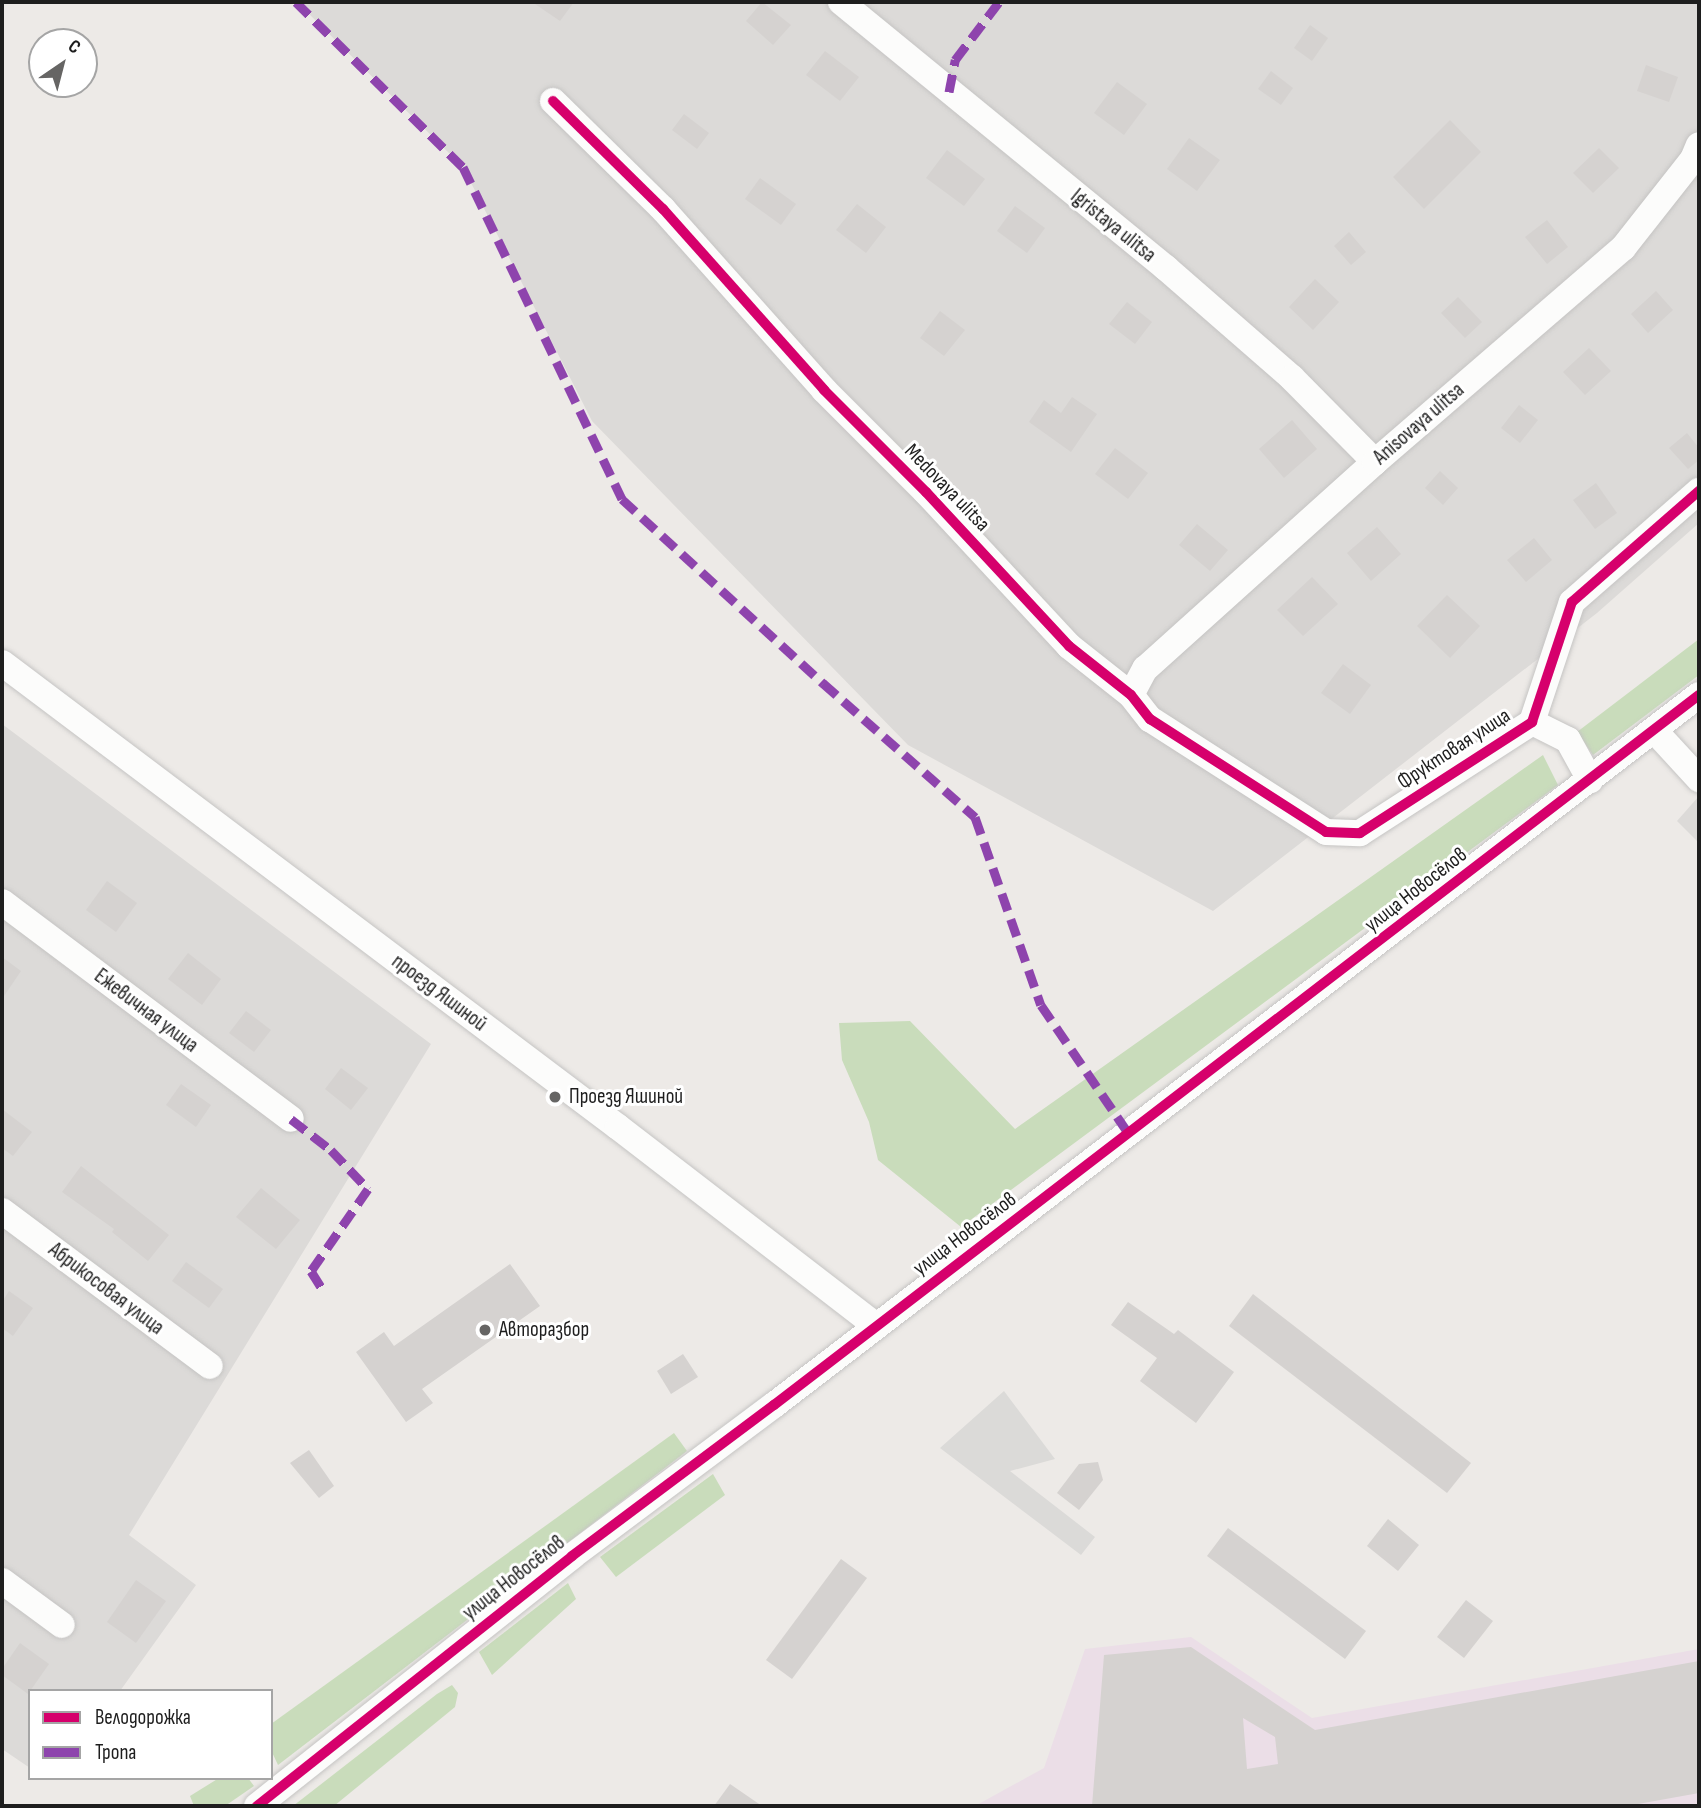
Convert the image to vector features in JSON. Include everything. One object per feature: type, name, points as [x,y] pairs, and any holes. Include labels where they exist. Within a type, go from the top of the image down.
[{"type":"street","name":"Igristaya ulitsa","points":[[841,2],[1174,275],[1292,378],[1376,461]]},
{"type":"street","name":"Medovaya ulitsa","points":[[554,101],[663,209],[824,390],[926,492],[1069,646],[1130,695],[1150,719],[1326,831],[1360,833]]},
{"type":"street","name":"Anisovaya ulitsa","points":[[1130,695],[1145,669],[1376,461],[1623,248],[1693,159],[1699,145]]},
{"type":"street","name":"Фруктовая улица","points":[[1360,833],[1532,722],[1572,602],[1699,491]]},
{"type":"street","name":"проезд Яшиной","points":[[2,663],[618,1127],[876,1326]]},
{"type":"street","name":"улица Новосёлов","points":[[257,1806],[572,1556],[1699,695]]},
{"type":"street","points":[[1532,722],[1568,740],[1590,779]]},
{"type":"street","points":[[1654,730],[1697,774]]},
{"type":"street","name":"Ежевичная улица","points":[[2,902],[291,1119]]},
{"type":"street","name":"Абрикосовая улица","points":[[2,1211],[210,1366]]},
{"type":"street","points":[[2,1581],[62,1625]]},
{"type":"shaded area","points":[[297,2],[1699,2],[1699,523],[1597,613],[1213,911],[908,745],[592,421],[463,167]]},
{"type":"shaded area","points":[[2,724],[431,1044],[129,1535],[196,1585],[121,1689],[28,1689],[28,1767],[2,1749]]},
{"type":"shaded area","points":[[1699,796],[1699,843],[1677,821]]},
{"type":"shaded area","points":[[1004,1391],[1055,1459],[1010,1471],[1095,1537],[1081,1555],[940,1448]]},
{"type":"shaded area","points":[[1191,1637],[1312,1718],[1699,1649],[1699,1806],[975,1806],[1044,1768],[1085,1649]]},
{"type":"green space","points":[[1699,639],[1699,675],[1593,755],[1577,732]]},
{"type":"green space","points":[[1543,755],[1558,785],[961,1227],[878,1160],[869,1122],[842,1060],[839,1023],[910,1021],[1015,1129]]},
{"type":"green space","points":[[674,1433],[687,1451],[278,1765],[273,1754],[273,1723]]},
{"type":"green space","points":[[713,1474],[725,1495],[616,1577],[600,1557]]},
{"type":"green space","points":[[568,1583],[576,1599],[492,1675],[479,1652]]},
{"type":"green space","points":[[452,1685],[458,1693],[455,1707],[334,1806],[293,1806],[437,1694]]},
{"type":"green space","points":[[216,1780],[250,1780],[254,1786],[225,1806],[194,1806],[190,1796]]},
{"type":"building","points":[[532,2],[574,2],[560,21]]},
{"type":"building","points":[[762,2],[791,25],[773,45],[746,21]]},
{"type":"building","points":[[1310,25],[1328,38],[1312,61],[1294,48]]},
{"type":"building","points":[[825,51],[859,77],[840,101],[806,75]]},
{"type":"building","points":[[1646,65],[1678,77],[1669,102],[1637,91]]},
{"type":"building","points":[[1271,71],[1293,88],[1281,105],[1258,89]]},
{"type":"building","points":[[1117,82],[1147,104],[1124,135],[1094,113]]},
{"type":"building","points":[[684,114],[709,133],[697,149],[672,130]]},
{"type":"building","points":[[1450,120],[1481,152],[1424,209],[1393,177]]},
{"type":"building","points":[[1189,138],[1220,160],[1197,191],[1167,169]]},
{"type":"building","points":[[1599,148],[1619,168],[1593,193],[1573,173]]},
{"type":"building","points":[[947,150],[985,179],[964,206],[926,178]]},
{"type":"building","points":[[760,178],[796,204],[781,225],[745,199]]},
{"type":"building","points":[[857,204],[886,227],[866,253],[836,230]]},
{"type":"building","points":[[1015,206],[1045,228],[1027,253],[997,231]]},
{"type":"building","points":[[1547,220],[1568,247],[1547,264],[1525,237]]},
{"type":"building","points":[[1349,232],[1366,252],[1351,265],[1334,246]]},
{"type":"building","points":[[1315,279],[1339,302],[1313,330],[1289,307]]},
{"type":"building","points":[[1656,291],[1673,310],[1648,333],[1631,314]]},
{"type":"building","points":[[1458,297],[1482,322],[1465,338],[1441,313]]},
{"type":"building","points":[[1127,302],[1152,322],[1135,344],[1109,324]]},
{"type":"building","points":[[940,311],[965,330],[944,356],[920,338]]},
{"type":"building","points":[[1589,348],[1611,371],[1585,395],[1563,372]]},
{"type":"building","points":[[1072,397],[1097,414],[1071,452],[1029,422],[1044,400],[1061,413]]},
{"type":"building","points":[[1519,405],[1538,420],[1520,443],[1501,428]]},
{"type":"building","points":[[1292,420],[1317,449],[1284,478],[1259,449]]},
{"type":"building","points":[[1687,433],[1699,448],[1699,460],[1688,469],[1669,448]]},
{"type":"building","points":[[1115,448],[1148,473],[1128,499],[1095,474]]},
{"type":"building","points":[[1440,471],[1458,488],[1443,505],[1425,488]]},
{"type":"building","points":[[1596,483],[1617,513],[1595,529],[1573,500]]},
{"type":"building","points":[[1197,524],[1228,550],[1210,571],[1179,545]]},
{"type":"building","points":[[1377,527],[1401,554],[1371,581],[1347,553]]},
{"type":"building","points":[[1534,538],[1552,560],[1526,582],[1507,560]]},
{"type":"building","points":[[1312,577],[1338,604],[1303,636],[1277,610]]},
{"type":"building","points":[[1447,595],[1480,626],[1450,658],[1417,626]]},
{"type":"building","points":[[1343,664],[1371,685],[1350,714],[1321,693]]},
{"type":"building","points":[[107,881],[137,903],[116,932],[86,910]]},
{"type":"building","points":[[188,953],[221,979],[202,1005],[168,979]]},
{"type":"building","points":[[2,957],[21,971],[2,999]]},
{"type":"building","points":[[246,1011],[271,1030],[254,1052],[229,1033]]},
{"type":"building","points":[[341,1068],[368,1088],[351,1110],[325,1089]]},
{"type":"building","points":[[181,1084],[211,1105],[196,1127],[166,1105]]},
{"type":"building","points":[[2,1109],[32,1132],[13,1156],[2,1148]]},
{"type":"building","points":[[81,1166],[169,1235],[148,1261],[112,1232],[114,1229],[62,1192]]},
{"type":"building","points":[[261,1188],[300,1220],[276,1249],[236,1217]]},
{"type":"building","points":[[186,1262],[223,1289],[209,1308],[172,1281]]},
{"type":"building","points":[[510,1264],[540,1306],[422,1389],[433,1403],[406,1422],[356,1352],[384,1332],[394,1346]]},
{"type":"building","points":[[9,1291],[33,1308],[13,1336],[2,1328],[2,1302]]},
{"type":"building","points":[[1253,1294],[1471,1463],[1447,1493],[1229,1326]]},
{"type":"building","points":[[1128,1302],[1174,1334],[1178,1330],[1234,1372],[1196,1423],[1140,1381],[1157,1358],[1111,1325]]},
{"type":"building","points":[[683,1354],[698,1377],[671,1394],[657,1371]]},
{"type":"building","points":[[309,1450],[334,1486],[319,1498],[290,1463]]},
{"type":"building","points":[[1098,1462],[1103,1480],[1079,1510],[1057,1493],[1079,1464]]},
{"type":"building","points":[[1388,1519],[1419,1545],[1398,1571],[1367,1546]]},
{"type":"building","points":[[1228,1528],[1366,1631],[1345,1659],[1207,1556]]},
{"type":"building","points":[[841,1559],[867,1578],[792,1679],[766,1660]]},
{"type":"building","points":[[136,1580],[166,1601],[136,1643],[107,1622]]},
{"type":"building","points":[[1466,1600],[1493,1621],[1464,1658],[1437,1637]]},
{"type":"building","points":[[20,1643],[49,1664],[32,1689],[28,1689],[28,1694],[2,1675],[2,1669]]},
{"type":"building","points":[[1191,1647],[1315,1730],[1699,1661],[1699,1793],[1627,1806],[1092,1806],[1104,1655]],"holes":[[[1243,1718],[1275,1737],[1278,1764],[1247,1769]]]},
{"type":"building","points":[[730,1784],[762,1806],[714,1806]]},
{"type":"marked path","points":[[296,2],[463,167],[622,499],[823,683],[975,817],[1041,1005],[1129,1134]]},
{"type":"marked path","points":[[949,92],[955,60],[999,2]]},
{"type":"marked path","points":[[291,1119],[331,1150],[368,1189],[311,1271],[324,1292]]},
{"type":"cycle path","points":[[553,101],[663,209],[824,390],[926,492],[1069,646],[1131,695],[1150,719],[1326,832],[1360,833],[1532,722],[1572,602],[1699,491]]},
{"type":"cycle path","points":[[257,1806],[572,1556],[774,1405],[1699,695]]},
{"type":"place","name":"Проезд Яшиной","points":[[555,1097]]},
{"type":"place","name":"Авторазбор","points":[[485,1330]]}]
